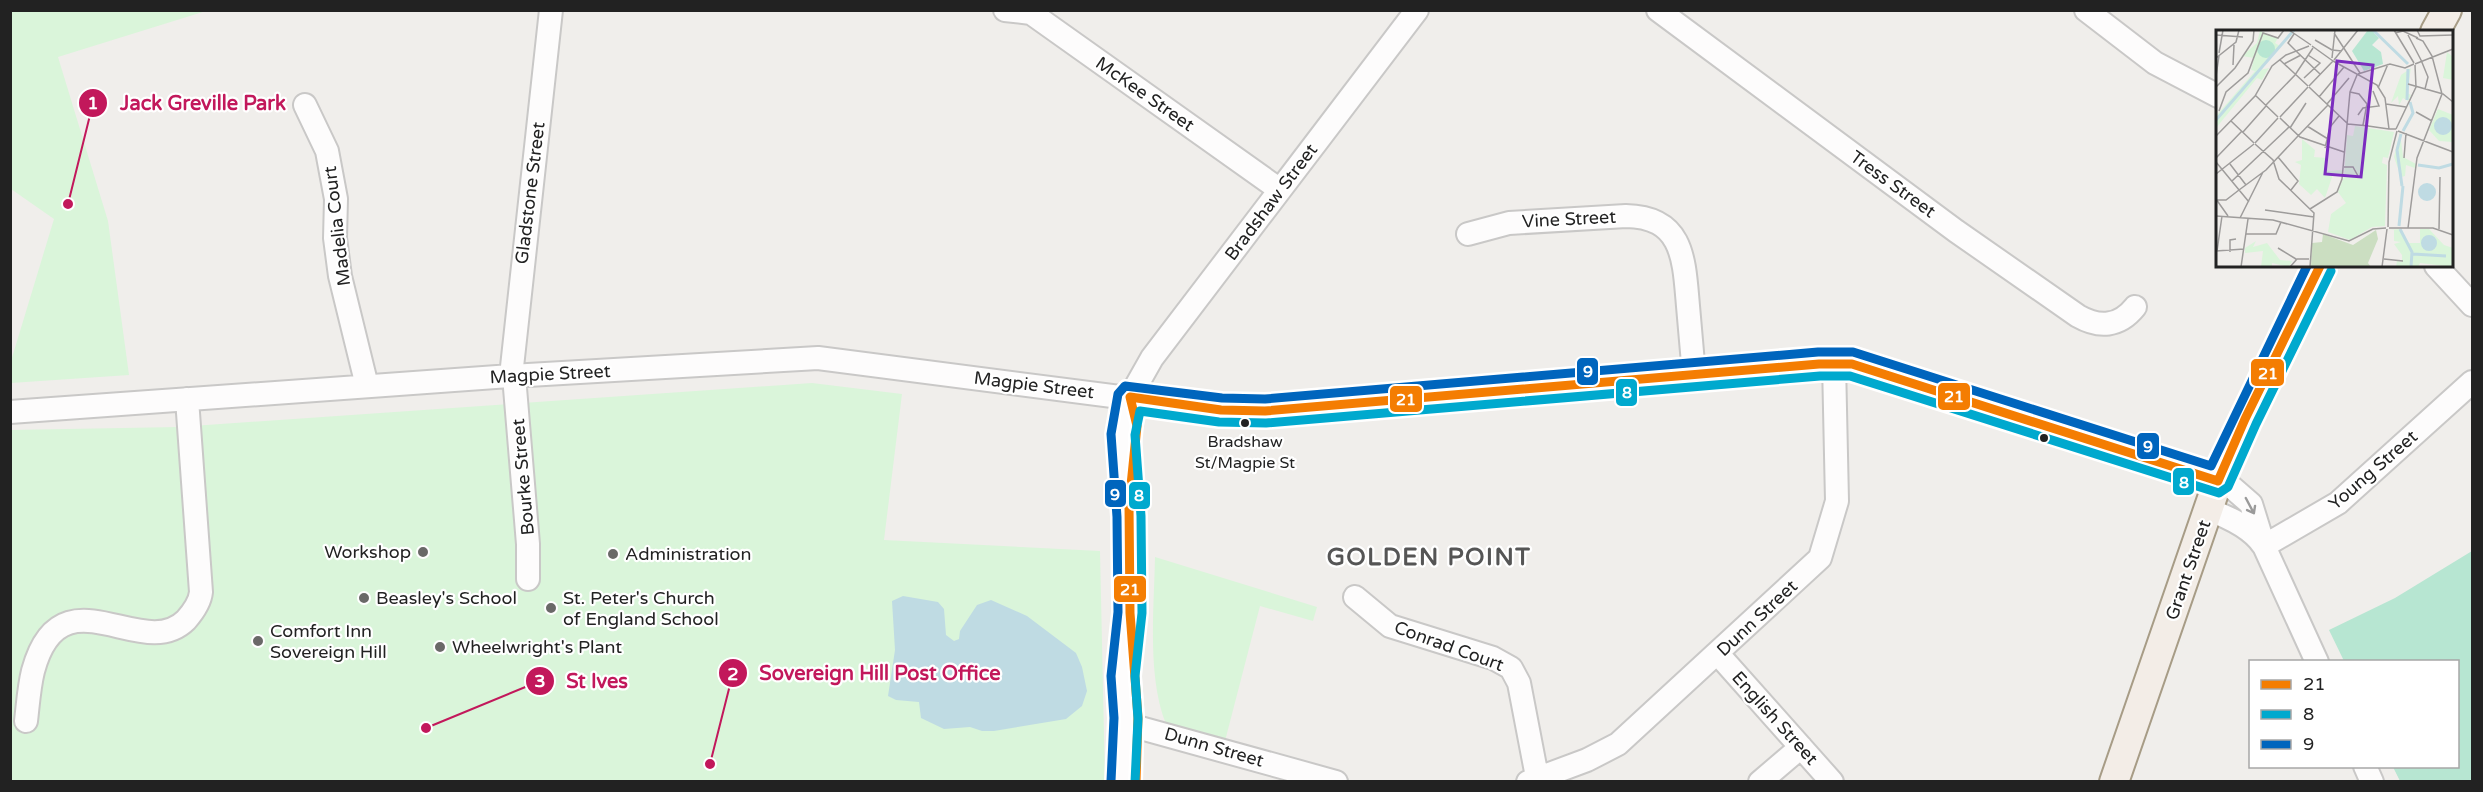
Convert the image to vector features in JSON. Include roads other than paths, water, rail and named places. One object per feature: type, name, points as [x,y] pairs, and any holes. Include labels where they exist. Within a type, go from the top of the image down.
[{"type":"main road","points":[[2436,30],[2442,10]]},
{"type":"main road","points":[[2436,30],[2447,10]]},
{"type":"main road","name":"Grant Street","points":[[2114,782],[2219,479],[2245,419],[2320,267]]},
{"type":"street","name":"Gladstone Street","points":[[512,376],[551,10]]},
{"type":"street","name":"McKee Street","points":[[1005,10],[1031,13],[1280,190]]},
{"type":"street","name":"Bradshaw Street","points":[[1130,397],[1152,358],[1417,10]]},
{"type":"street","name":"Tress Street","points":[[1658,10],[1956,231],[2078,316],[2096,324],[2110,324],[2123,319],[2134,307]]},
{"type":"street","points":[[2086,10],[2155,63],[2216,95]]},
{"type":"street","name":"Madelia Court","points":[[305,105],[327,151],[336,199],[335,238],[340,276],[367,386]]},
{"type":"street","name":"Vine Street","points":[[1468,234],[1509,223],[1626,216],[1652,220],[1669,232],[1677,242],[1684,263],[1694,375]]},
{"type":"street","points":[[2437,267],[2472,305]]},
{"type":"street","name":"Magpie Street","points":[[10,412],[512,376],[818,358],[1221,410],[1265,411],[1834,363],[1881,371],[2219,479]]},
{"type":"street","name":"Dunn Street","points":[[1535,780],[1587,760],[1618,744],[1815,565],[1822,554],[1837,501],[1834,363]]},
{"type":"street","name":"Bourke Street","points":[[512,376],[528,544],[528,579]]},
{"type":"street","name":"Young Street","points":[[2264,546],[2338,502],[2472,382]]},
{"type":"street","points":[[1130,397],[1137,426],[1130,505],[1130,613],[1123,676],[1132,725],[1136,782]]},
{"type":"street","points":[[26,721],[34,669],[46,643],[61,628],[80,620],[94,620],[136,632],[155,633],[179,626],[198,604],[201,586],[187,399]]},
{"type":"street","points":[[2219,479],[2251,504],[2264,546],[2316,660]]},
{"type":"street","points":[[2209,510],[2245,528],[2264,546]]},
{"type":"street","name":"Conrad Court","points":[[1355,597],[1390,626],[1493,658],[1511,668],[1519,683],[1535,780]]},
{"type":"street","name":"English Street","points":[[1718,654],[1832,782]]},
{"type":"street","points":[[1124,782],[1132,725]]},
{"type":"street","name":"Dunn Street","points":[[1132,725],[1336,782]]},
{"type":"street","points":[[1760,782],[1801,747]]},
{"type":"street","points":[[2366,768],[2372,782]]},
{"type":"water","points":[[903,596],[938,602],[944,609],[946,635],[954,641],[959,639],[960,631],[977,605],[991,600],[1027,616],[1076,653],[1082,667],[1087,691],[1082,706],[1066,719],[994,731],[982,731],[970,727],[944,729],[921,718],[919,702],[896,700],[888,696],[895,650],[892,601]]},
{"type":"place","name":"Jack Greville Park","points":[[68,204]]},
{"type":"place","name":"Bradshaw St/Magpie St","points":[[1245,423]]},
{"type":"place","name":"Workshop","points":[[423,552]]},
{"type":"place","name":"Administration","points":[[613,554]]},
{"type":"place","name":"Beasley's School","points":[[364,598]]},
{"type":"place","name":"St. Peter's Church of England School","points":[[551,608]]},
{"type":"place","name":"Comfort Inn Sovereign Hill","points":[[258,641]]},
{"type":"place","name":"Wheelwright's Plant","points":[[440,647]]},
{"type":"place","name":"St Ives","points":[[426,728]]},
{"type":"place","name":"Sovereign Hill Post Office","points":[[710,764]]},
{"type":"district","name":"GOLDEN POINT","points":[[1429,557]]}]
